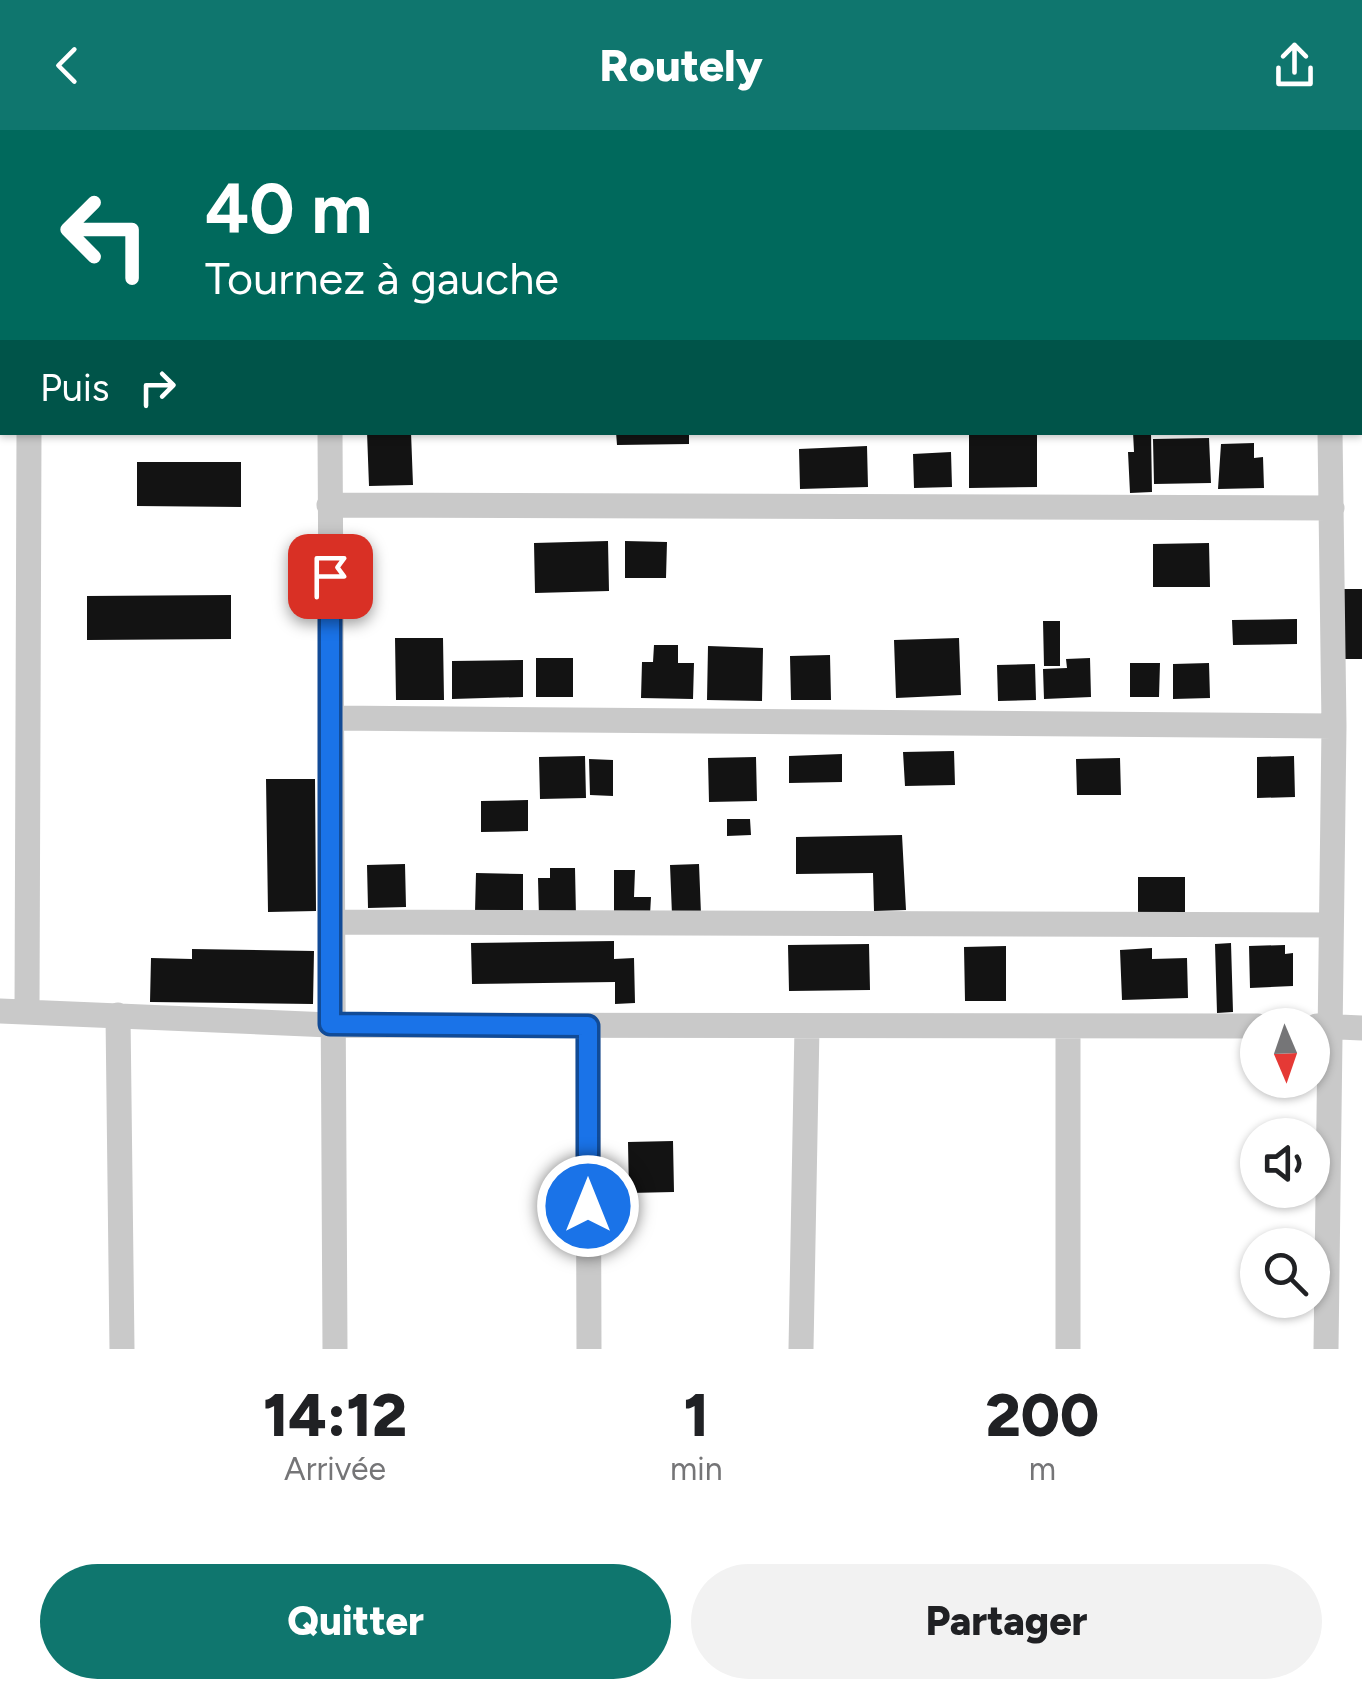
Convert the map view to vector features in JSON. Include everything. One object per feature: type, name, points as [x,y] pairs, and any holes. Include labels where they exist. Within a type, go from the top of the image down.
[{"type":"street","points":[[27,1012],[29,435]]},
{"type":"street","points":[[330,435],[330,1024],[335,1349]]},
{"type":"street","points":[[1323,1008],[1331,925],[1334,726],[1330,435]]},
{"type":"street","points":[[329,506],[1332,508]]},
{"type":"street","points":[[332,718],[1334,726]]},
{"type":"street","points":[[331,922],[1331,925]]},
{"type":"street","points":[[0,1011],[330,1024],[1240,1026]]},
{"type":"street","points":[[118,1015],[122,1349]]},
{"type":"street","points":[[588,1026],[589,1349]]},
{"type":"street","points":[[1330,1026],[1362,1028]]},
{"type":"street","points":[[801,1349],[807,1027]]},
{"type":"street","points":[[1068,1027],[1068,1349]]},
{"type":"street","points":[[1322,1098],[1326,1349]]},
{"type":"building","points":[[367,435],[411,435],[413,485],[369,486]]},
{"type":"building","points":[[616,435],[689,435],[689,444],[617,445]]},
{"type":"building","points":[[969,435],[1037,435],[1037,487],[969,488]]},
{"type":"building","points":[[1133,435],[1151,435],[1152,492],[1130,493],[1128,452],[1134,452]]},
{"type":"building","points":[[1209,438],[1211,483],[1154,484],[1153,439]]},
{"type":"building","points":[[1254,443],[1254,458],[1263,457],[1264,488],[1218,489],[1221,444]]},
{"type":"building","points":[[867,446],[868,487],[800,489],[799,449]]},
{"type":"building","points":[[951,452],[952,487],[914,488],[913,454]]},
{"type":"building","points":[[137,462],[241,462],[241,507],[137,506]]},
{"type":"building","points":[[608,541],[609,591],[535,593],[534,543]]},
{"type":"building","points":[[625,541],[667,542],[666,578],[625,578]]},
{"type":"building","points":[[1209,543],[1210,587],[1153,587],[1153,544]]},
{"type":"building","points":[[1335,589],[1362,589],[1362,659],[1337,659]]},
{"type":"building","points":[[231,595],[231,639],[87,640],[87,596]]},
{"type":"building","points":[[1297,619],[1297,644],[1233,645],[1232,620]]},
{"type":"building","points":[[1043,621],[1060,621],[1060,666],[1044,666]]},
{"type":"building","points":[[395,638],[443,638],[444,700],[396,700]]},
{"type":"building","points":[[959,638],[961,695],[896,698],[894,640]]},
{"type":"building","points":[[654,645],[678,645],[678,663],[694,663],[693,699],[641,698],[642,662],[653,662]]},
{"type":"building","points":[[708,646],[763,648],[762,701],[707,700]]},
{"type":"building","points":[[830,655],[831,700],[791,700],[790,656]]},
{"type":"building","points":[[536,658],[573,658],[573,697],[536,697]]},
{"type":"building","points":[[1090,658],[1091,697],[1044,699],[1043,669],[1067,668],[1066,659]]},
{"type":"building","points":[[523,660],[523,697],[452,699],[452,661]]},
{"type":"building","points":[[1130,663],[1160,663],[1159,697],[1130,697]]},
{"type":"building","points":[[1209,663],[1210,698],[1173,699],[1173,664]]},
{"type":"building","points":[[1035,664],[1036,700],[998,701],[997,665]]},
{"type":"building","points":[[954,751],[955,785],[905,786],[903,752]]},
{"type":"building","points":[[842,754],[842,782],[789,783],[789,756]]},
{"type":"building","points":[[585,756],[586,798],[540,799],[539,757]]},
{"type":"building","points":[[1294,756],[1295,797],[1257,798],[1257,757]]},
{"type":"building","points":[[756,757],[757,801],[709,802],[708,758]]},
{"type":"building","points":[[1120,758],[1121,795],[1077,795],[1076,759]]},
{"type":"building","points":[[589,759],[613,760],[613,796],[590,795]]},
{"type":"building","points":[[266,779],[315,779],[316,911],[268,912]]},
{"type":"building","points":[[528,800],[528,831],[481,832],[481,801]]},
{"type":"building","points":[[727,819],[750,819],[751,835],[727,836]]},
{"type":"building","points":[[902,835],[906,910],[874,911],[873,873],[796,874],[796,837]]},
{"type":"building","points":[[405,864],[406,907],[368,908],[367,865]]},
{"type":"building","points":[[699,864],[701,914],[672,915],[670,865]]},
{"type":"building","points":[[550,868],[575,868],[576,916],[539,917],[538,878],[550,878]]},
{"type":"building","points":[[614,870],[635,870],[634,897],[651,897],[650,915],[614,914]]},
{"type":"building","points":[[476,873],[523,874],[523,913],[475,912]]},
{"type":"building","points":[[1138,877],[1185,877],[1185,915],[1138,916]]},
{"type":"building","points":[[614,941],[614,959],[634,958],[635,1003],[615,1004],[615,982],[472,984],[471,943]]},
{"type":"building","points":[[1231,943],[1233,1012],[1217,1013],[1215,944]]},
{"type":"building","points":[[869,944],[870,990],[789,991],[788,945]]},
{"type":"building","points":[[1285,945],[1285,954],[1293,953],[1293,986],[1250,988],[1249,946]]},
{"type":"building","points":[[1006,946],[1006,1001],[965,1001],[964,947]]},
{"type":"building","points":[[1152,948],[1152,959],[1187,958],[1188,998],[1122,1000],[1120,950]]},
{"type":"building","points":[[192,949],[314,951],[313,1004],[150,1002],[151,958],[192,959]]},
{"type":"building","points":[[673,1141],[674,1192],[629,1193],[628,1142]]},
{"type":"route","points":[[330,576],[330,1024],[588,1026],[588,1206]]}]
